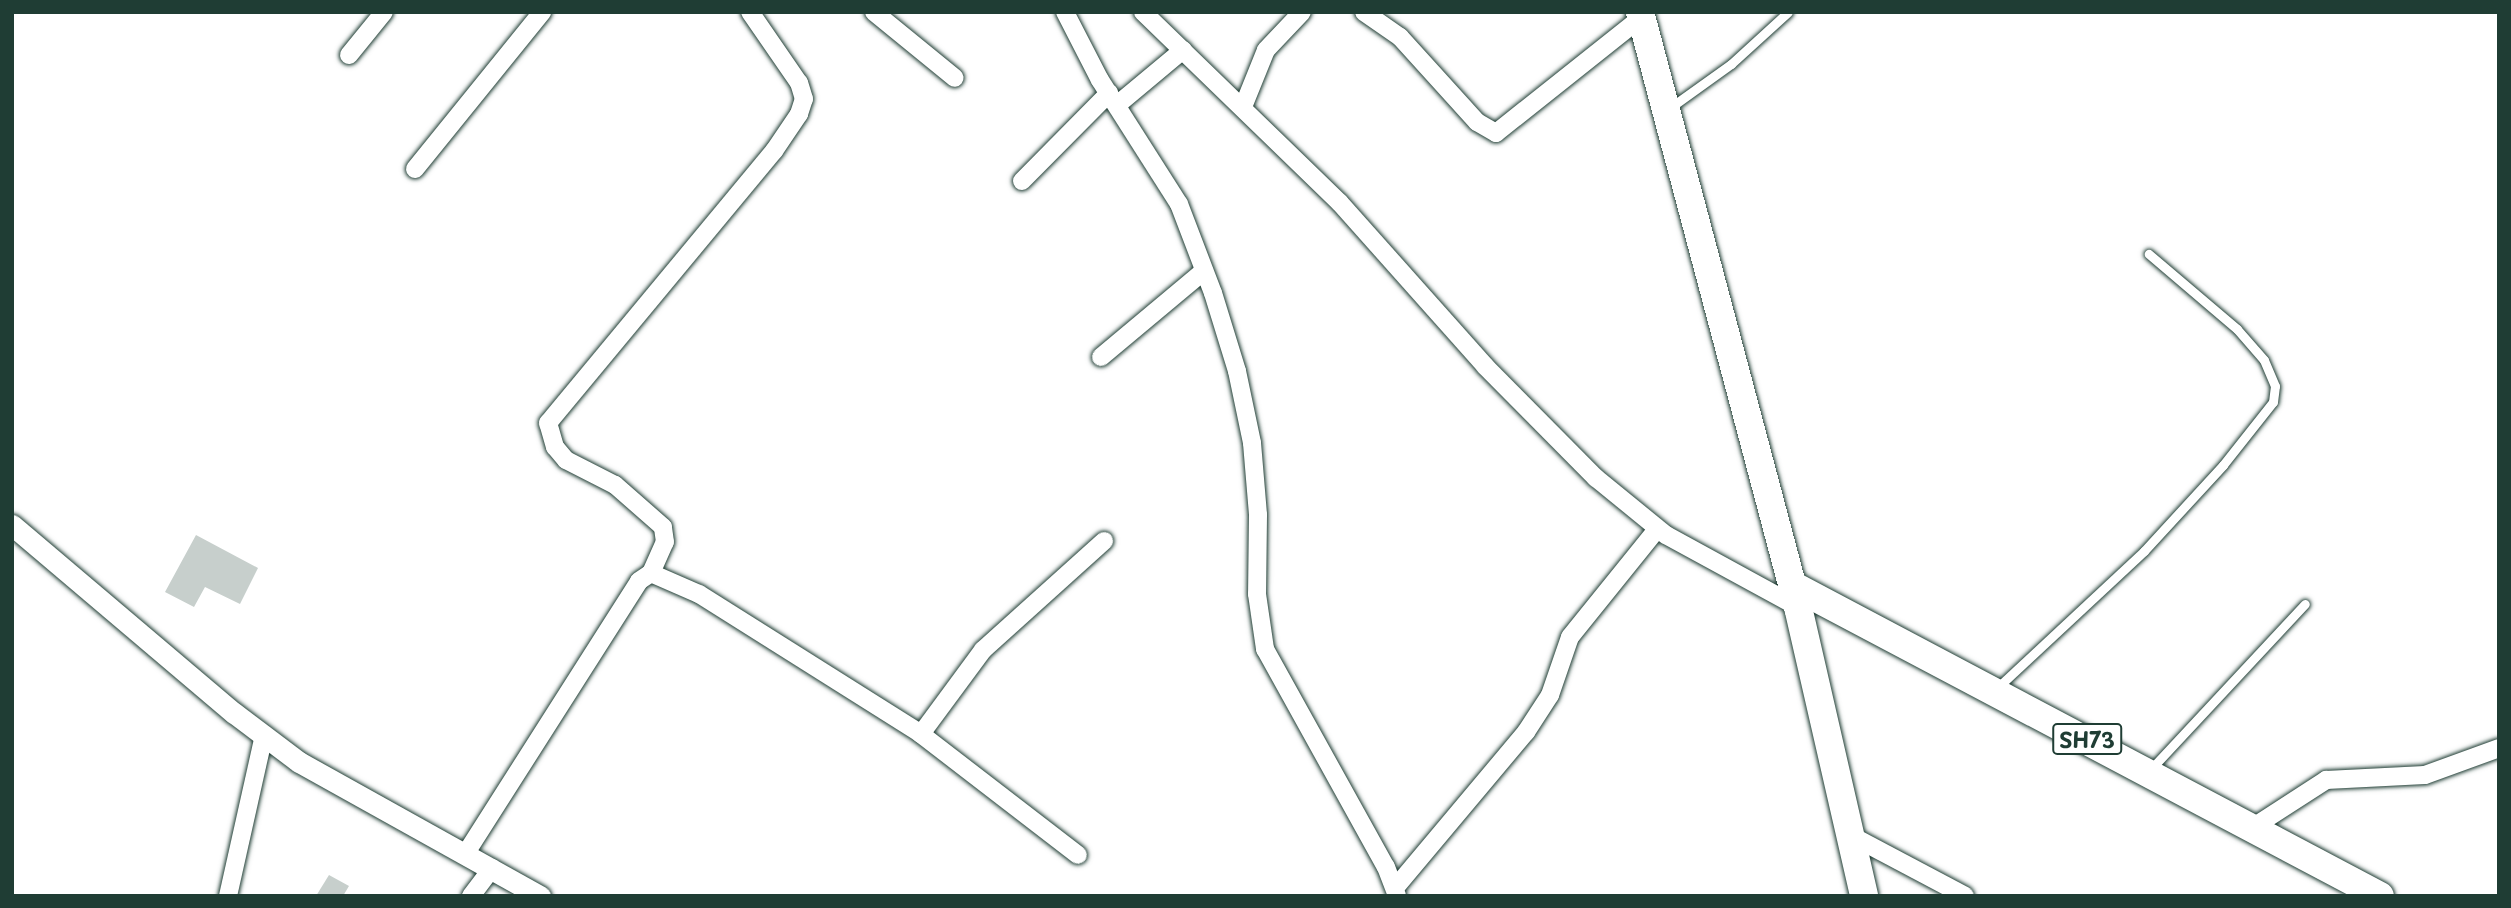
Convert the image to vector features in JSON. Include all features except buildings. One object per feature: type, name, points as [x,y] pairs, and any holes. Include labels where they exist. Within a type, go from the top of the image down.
[{"type":"main road","points":[[1641,15],[1795,596],[1864,896]]},
{"type":"main road","name":"SH73","points":[[1795,596],[1994,691],[2255,827],[2380,896]]},
{"type":"street","points":[[349,55],[384,12]]},
{"type":"street","points":[[415,169],[542,12]]},
{"type":"street","points":[[466,853],[634,588],[651,573],[665,542],[663,527],[615,485],[566,460],[555,447],[548,423],[774,151],[799,114],[804,99],[799,83],[750,12]]},
{"type":"street","points":[[874,12],[955,78]]},
{"type":"street","points":[[1065,12],[1113,99],[1174,194],[1204,271],[1237,371],[1252,443],[1258,515],[1257,594],[1265,649],[1396,892],[1526,732],[1550,695],[1570,637],[1657,529]]},
{"type":"street","points":[[1143,12],[1369,232],[1485,366],[1560,444],[1657,529],[1795,596]]},
{"type":"street","points":[[1243,107],[1266,50],[1302,12]]},
{"type":"street","points":[[1364,12],[1400,37],[1477,122],[1496,133],[1641,15]]},
{"type":"street","points":[[1022,181],[1113,99],[1183,50]]},
{"type":"street","points":[[1101,357],[1204,271]]},
{"type":"street","points":[[12,525],[299,762],[540,896]]},
{"type":"street","points":[[921,734],[983,650],[1104,541]]},
{"type":"street","points":[[651,573],[710,600],[921,734],[1078,855]]},
{"type":"street","points":[[228,896],[264,735]]},
{"type":"street","points":[[2255,827],[2326,780],[2425,775],[2499,748]]},
{"type":"street","points":[[1850,835],[1965,896]]},
{"type":"street","points":[[471,896],[492,868]]},
{"type":"lane","points":[[1667,110],[1731,64],[1788,12]]},
{"type":"lane","points":[[1994,691],[2144,551],[2223,465],[2273,402],[2275,386],[2255,350],[2237,329],[2149,254]]},
{"type":"lane","points":[[2149,772],[2305,604]]}]
